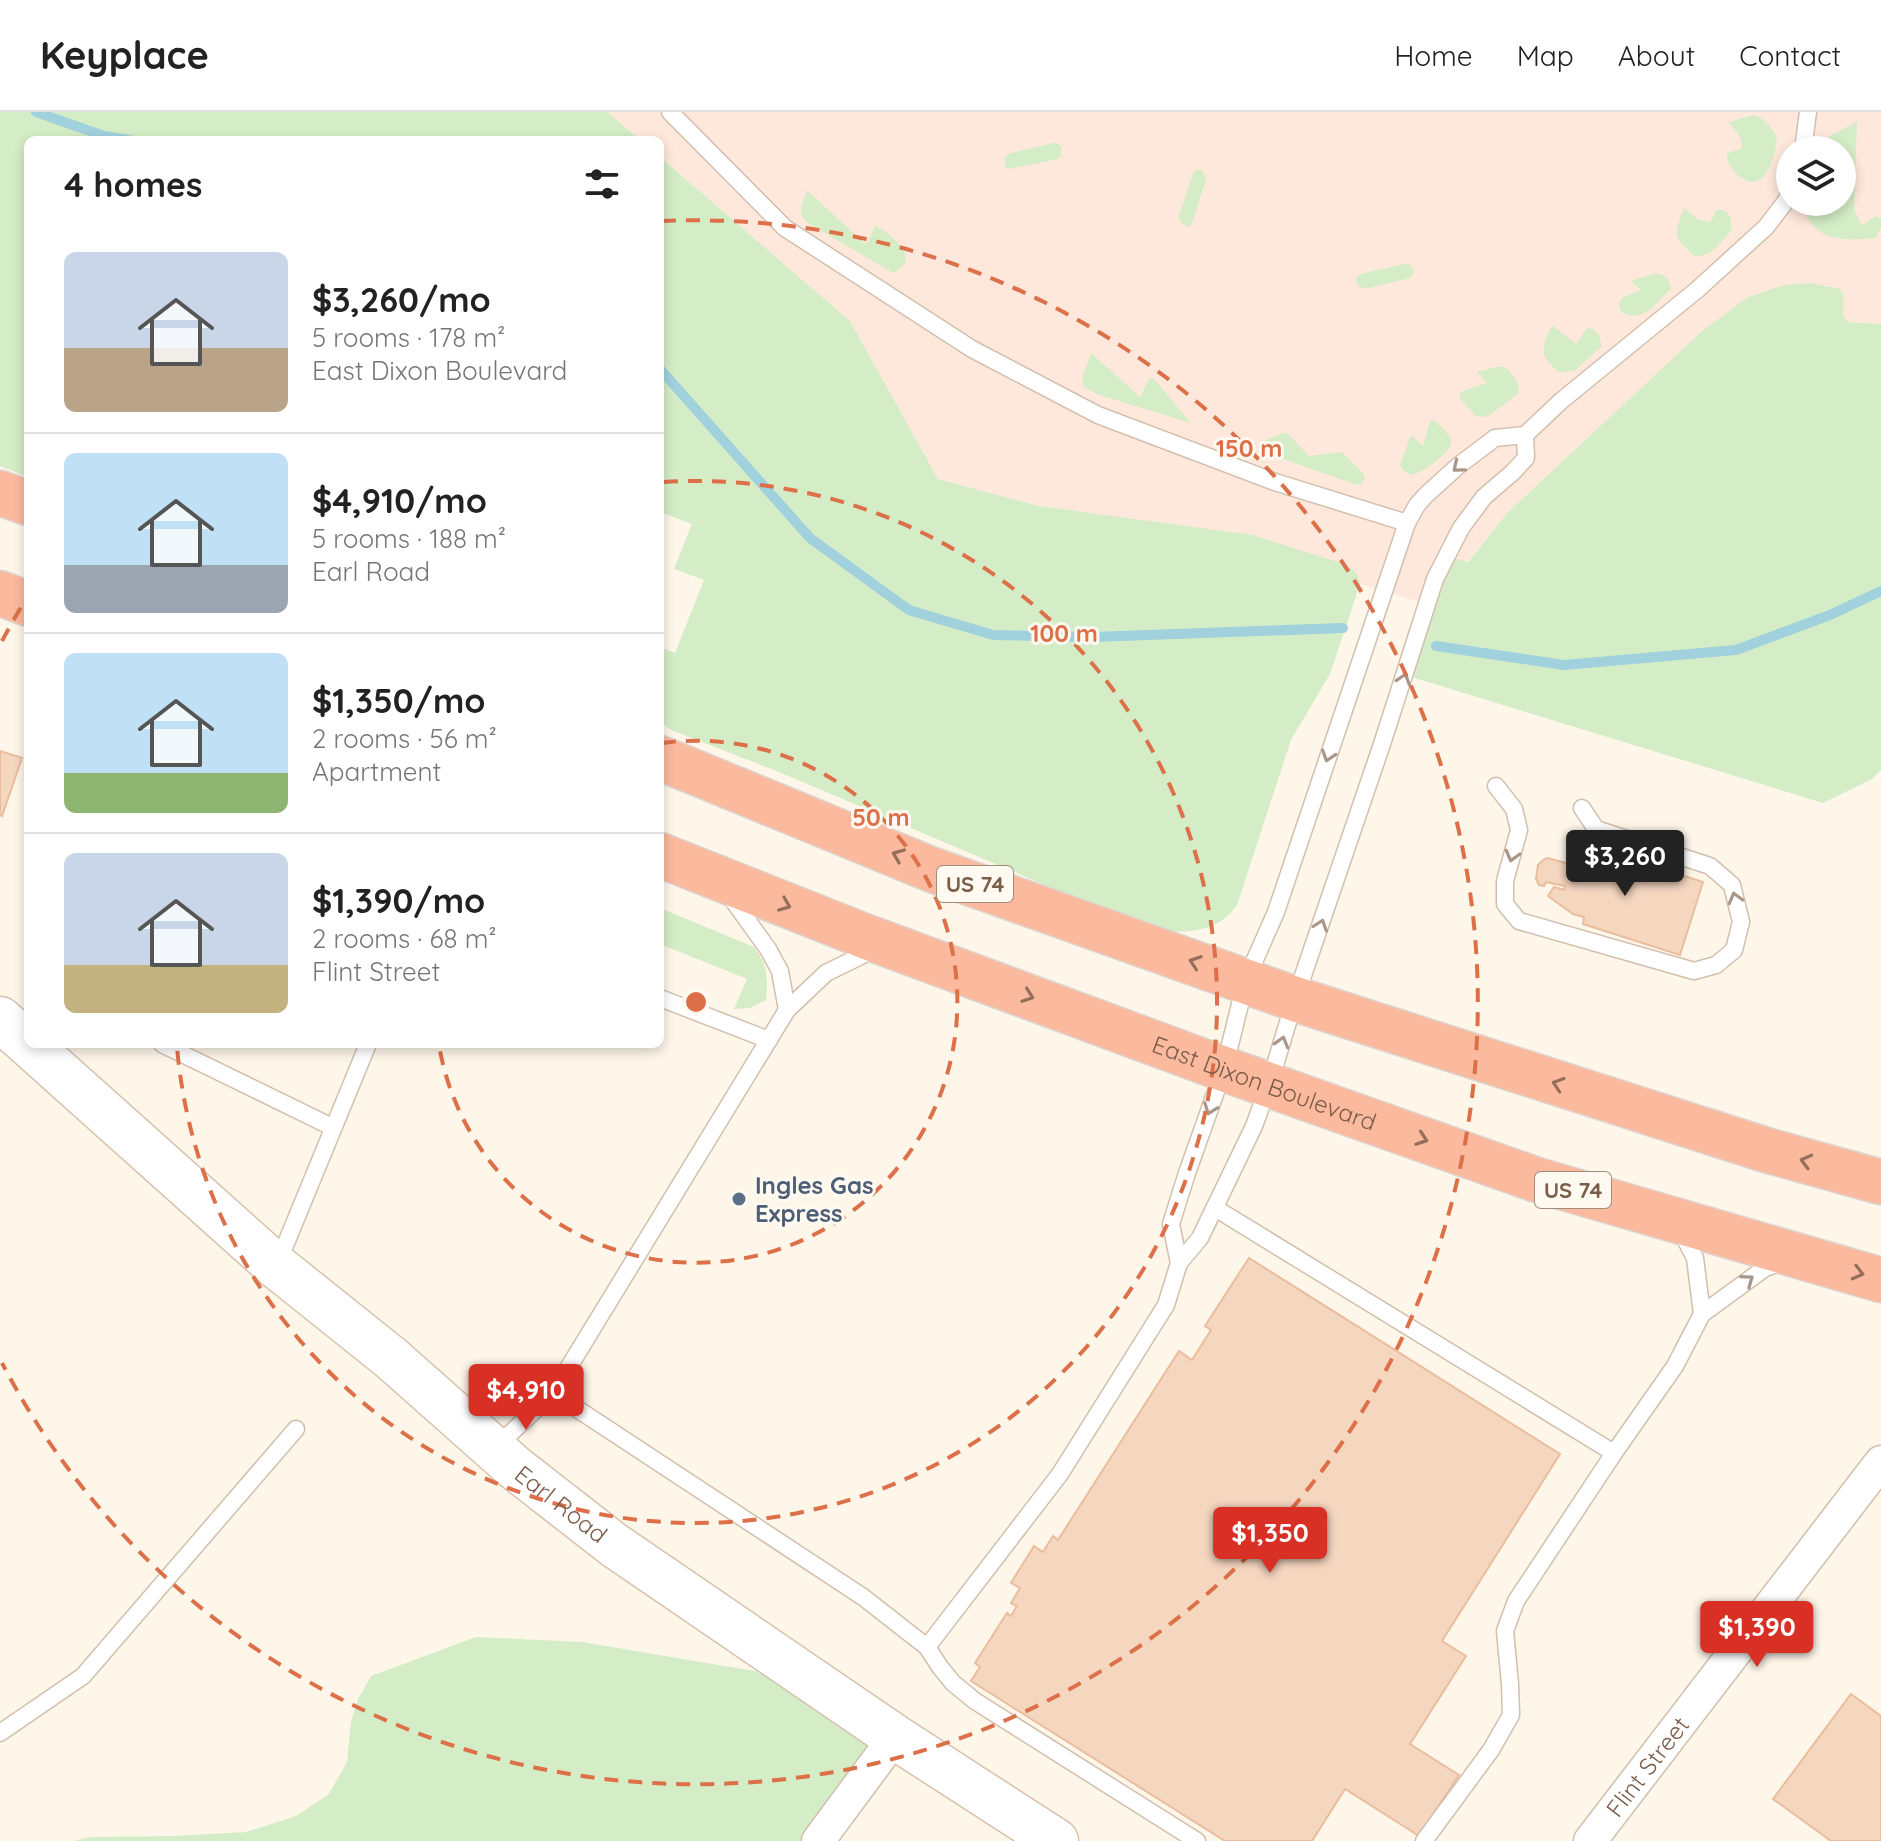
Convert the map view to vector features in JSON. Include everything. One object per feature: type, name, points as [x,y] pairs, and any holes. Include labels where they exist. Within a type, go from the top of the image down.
[{"type":"highway","points":[[0,493],[24,502]]},
{"type":"highway","points":[[0,593],[24,602]]},
{"type":"highway","name":"US 74","points":[[664,760],[930,869],[1295,999],[1766,1150],[1881,1182]]},
{"type":"highway","name":"East Dixon Boulevard","points":[[664,857],[885,943],[1224,1069],[1537,1180],[1881,1280]]},
{"type":"main road","name":"Earl Road","points":[[0,1019],[24,1040]]},
{"type":"main road","name":"Earl Road","points":[[32,1048],[276,1266],[614,1545],[895,1737],[1056,1841]]},
{"type":"street","name":"Flint Street","points":[[1590,1841],[1881,1462]]},
{"type":"street","points":[[818,1841],[895,1737]]},
{"type":"lane","points":[[670,112],[785,228],[972,349],[1098,415],[1275,482],[1407,523]]},
{"type":"lane","points":[[1805,136],[1808,112]]},
{"type":"lane","points":[[1179,1263],[1171,1224],[1224,1069],[1246,980],[1276,912],[1407,523],[1417,505],[1458,466],[1495,438],[1525,435],[1561,401],[1698,289],[1766,227],[1776,214]]},
{"type":"lane","points":[[927,1647],[1060,1474],[1166,1305],[1179,1263],[1200,1238],[1215,1208],[1254,1126],[1269,1085],[1435,579],[1449,549],[1476,507],[1526,458],[1525,435]]},
{"type":"lane","points":[[1496,786],[1514,809],[1519,830],[1505,881],[1505,904],[1519,921],[1694,971],[1716,965],[1734,950],[1741,922],[1732,885],[1710,866],[1596,829],[1582,808]]},
{"type":"lane","points":[[715,876],[768,949],[780,971],[787,1010]]},
{"type":"lane","points":[[494,1449],[553,1393],[787,1010],[826,973],[885,943]]},
{"type":"lane","points":[[664,1000],[769,1040]]},
{"type":"lane","points":[[170,1048],[332,1127]]},
{"type":"lane","points":[[276,1266],[366,1048]]},
{"type":"lane","points":[[1215,1208],[1614,1453]]},
{"type":"lane","points":[[1673,1219],[1686,1237],[1695,1258],[1702,1314]]},
{"type":"lane","points":[[1424,1841],[1491,1750],[1511,1715],[1505,1631],[1516,1601],[1675,1366],[1702,1314],[1765,1268],[1800,1257]]},
{"type":"lane","points":[[553,1393],[863,1597],[927,1647],[953,1683],[975,1701],[1197,1841]]},
{"type":"lane","points":[[0,1733],[83,1676],[296,1429]]},
{"type":"shaded area","points":[[608,112],[1881,112],[1881,324],[1848,322],[1843,316],[1843,293],[1840,289],[1811,283],[1701,332],[1507,513],[1427,604],[1360,584],[1359,576],[1347,565],[1039,506],[938,479],[850,321],[664,160],[664,136],[635,136]]},
{"type":"green space","points":[[0,112],[608,112],[635,136],[24,136],[24,475],[0,466]]},
{"type":"green space","points":[[1754,115],[1761,118],[1776,136],[1768,171],[1761,179],[1743,179],[1729,164],[1727,153],[1741,149],[1742,145],[1728,122]]},
{"type":"green space","points":[[1857,122],[1856,151],[1856,136],[1830,136]]},
{"type":"green space","points":[[1053,143],[1061,147],[1058,159],[1006,168],[1004,158],[1008,154]]},
{"type":"green space","points":[[664,160],[850,321],[938,479],[1039,506],[1253,535],[1347,565],[1356,573],[1360,584],[1330,674],[1291,740],[1237,905],[1229,915],[1210,927],[1177,932],[1153,931],[779,772],[671,730],[664,724],[664,649],[675,653],[704,580],[674,569],[692,524],[664,514]]},
{"type":"green space","points":[[1196,170],[1204,173],[1206,180],[1191,226],[1188,227],[1180,222],[1179,216]]},
{"type":"green space","points":[[807,190],[866,245],[875,226],[886,232],[903,250],[906,258],[903,265],[894,273],[808,223],[801,215]]},
{"type":"green space","points":[[1684,208],[1697,219],[1710,222],[1716,210],[1724,210],[1730,218],[1732,229],[1711,251],[1694,256],[1677,235]]},
{"type":"green space","points":[[1856,213],[1862,226],[1875,216],[1881,219],[1876,238],[1831,237],[1816,228],[1806,216],[1856,216]]},
{"type":"green space","points":[[1409,264],[1414,272],[1410,278],[1365,289],[1357,282],[1360,274]]},
{"type":"green space","points":[[1661,274],[1668,279],[1671,289],[1642,314],[1629,315],[1621,311],[1619,303],[1622,298],[1641,290],[1631,281]]},
{"type":"green space","points":[[1811,283],[1840,289],[1843,293],[1843,316],[1848,322],[1881,324],[1881,770],[1872,779],[1823,803],[1405,675],[1446,556],[1468,562],[1507,513],[1701,332],[1748,297],[1784,285]]},
{"type":"green space","points":[[1552,325],[1576,344],[1587,328],[1593,329],[1600,336],[1601,347],[1574,371],[1559,372],[1544,351]]},
{"type":"green space","points":[[1091,353],[1140,397],[1149,379],[1155,380],[1191,423],[1099,395],[1083,386],[1082,379]]},
{"type":"green space","points":[[1501,366],[1515,377],[1518,394],[1487,417],[1476,416],[1460,399],[1460,394],[1487,383],[1477,372]]},
{"type":"green space","points":[[1434,420],[1448,434],[1451,444],[1437,461],[1411,475],[1400,465],[1411,435],[1423,446],[1430,421]]},
{"type":"green space","points":[[1286,432],[1309,456],[1342,452],[1364,474],[1365,479],[1357,485],[1272,455],[1264,447],[1266,440]]},
{"type":"green space","points":[[664,910],[754,947],[766,972],[766,1000],[750,1008],[734,1009],[747,979],[664,946]]},
{"type":"green space","points":[[476,1637],[582,1642],[819,1685],[896,1738],[818,1841],[74,1841],[91,1837],[246,1832],[296,1816],[329,1794],[347,1762],[351,1722],[358,1699],[371,1676]]},
{"type":"building","points":[[0,751],[22,758],[2,816],[0,815]]},
{"type":"building","points":[[1589,852],[1619,861],[1621,856],[1703,882],[1680,955],[1583,924],[1584,917],[1573,914],[1548,896],[1554,887],[1564,890],[1565,886],[1546,882],[1544,886],[1539,885],[1536,879],[1538,865],[1543,860],[1548,858],[1573,865],[1569,853]]},
{"type":"building","points":[[1249,1258],[1560,1454],[1442,1641],[1466,1656],[1410,1744],[1459,1775],[1419,1836],[1345,1789],[1312,1841],[1225,1841],[971,1681],[980,1667],[975,1663],[1007,1613],[1011,1616],[1017,1606],[1011,1603],[1020,1588],[1011,1583],[1034,1546],[1043,1552],[1053,1536],[1058,1540],[1179,1351],[1192,1360],[1211,1330],[1205,1326]]},
{"type":"building","points":[[1851,1694],[1881,1716],[1881,1841],[1831,1841],[1773,1799]]},
{"type":"waterway","points":[[36,112],[104,136]]},
{"type":"waterway","points":[[664,374],[810,538],[909,610],[993,635],[1093,637],[1343,628]]},
{"type":"waterway","points":[[1436,646],[1564,665],[1736,650],[1830,615],[1881,591]]},
{"type":"place","name":"Ingles Gas Express","points":[[739,1199]]}]
